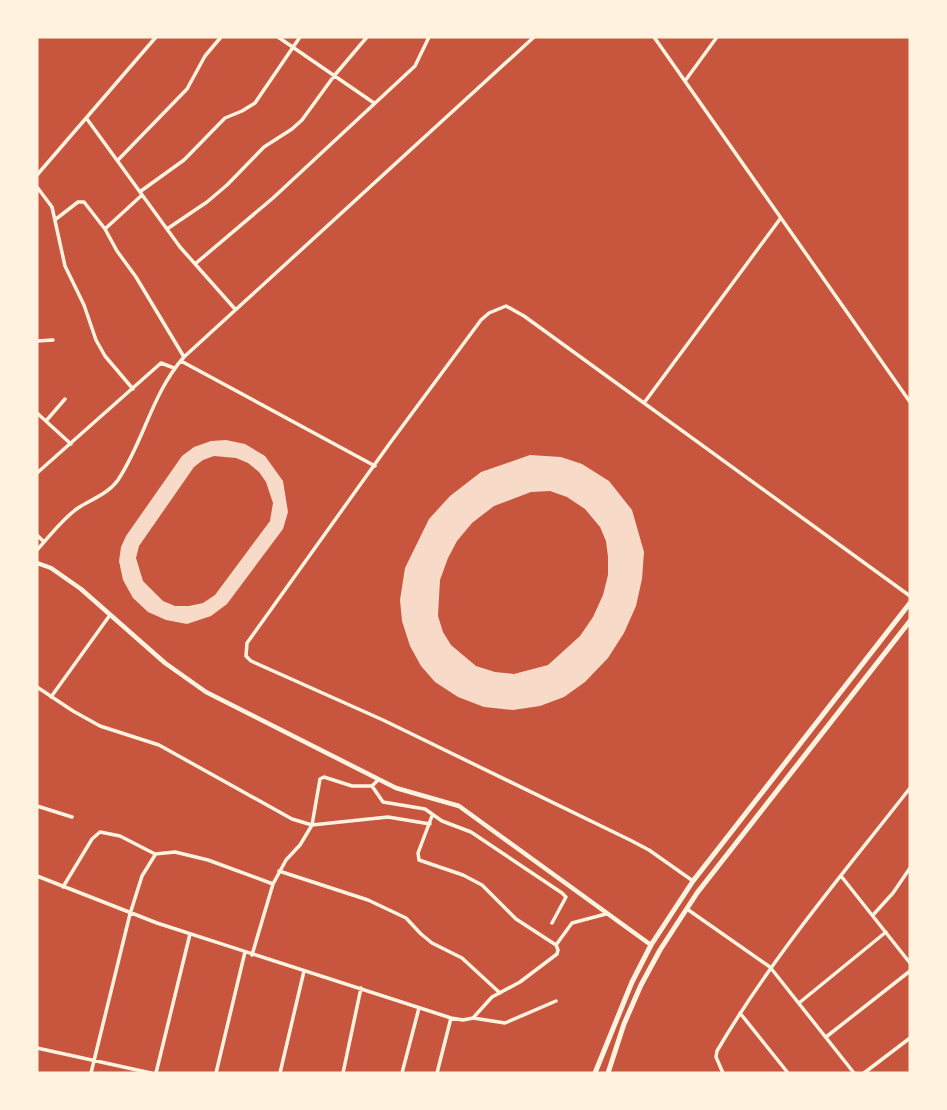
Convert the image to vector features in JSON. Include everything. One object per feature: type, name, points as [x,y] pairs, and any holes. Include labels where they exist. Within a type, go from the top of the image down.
[{"type":"main road","points":[[595,1073],[614,1021],[651,945],[693,881],[910,603]]},
{"type":"main road","points":[[608,1073],[624,1024],[641,985],[687,909],[761,809],[910,621]]},
{"type":"street","points":[[37,175],[156,37]]},
{"type":"street","points":[[118,160],[187,89],[201,62],[221,37]]},
{"type":"street","points":[[278,37],[374,103]]},
{"type":"street","points":[[105,229],[142,193],[184,160],[225,118],[255,103],[300,37]]},
{"type":"street","points":[[167,229],[227,186],[252,157],[302,120],[367,37]]},
{"type":"street","points":[[195,264],[273,198],[415,66],[429,37]]},
{"type":"street","points":[[37,550],[69,515],[116,483],[160,389],[182,359],[534,37]]},
{"type":"street","points":[[654,37],[910,402]]},
{"type":"street","points":[[685,82],[717,37]]},
{"type":"street","points":[[87,119],[167,229],[235,309]]},
{"type":"street","points":[[37,187],[52,207],[65,266],[84,305],[96,340],[105,356],[132,388]]},
{"type":"street","points":[[56,219],[80,201],[84,202],[105,229],[182,359],[375,466]]},
{"type":"street","points":[[644,403],[780,219]]},
{"type":"street","points":[[693,881],[630,840],[383,720],[251,661],[246,656],[247,643],[481,320],[497,308],[506,306],[524,316],[910,596]]},
{"type":"street","points":[[37,341],[53,340]]},
{"type":"street","points":[[37,473],[161,363],[174,368]]},
{"type":"street","points":[[46,421],[65,399]]},
{"type":"street","points":[[37,413],[71,444]]},
{"type":"street","points":[[37,535],[44,542]]},
{"type":"street","points":[[37,563],[51,568],[70,581],[175,671],[206,692],[378,780],[411,793],[459,806],[651,945]]},
{"type":"street","points":[[51,697],[110,614]]},
{"type":"street","points":[[37,687],[100,726],[159,745],[281,815],[312,825],[388,817],[430,824]]},
{"type":"street","points":[[252,955],[279,870],[312,825],[321,777],[352,786],[372,786],[378,780]]},
{"type":"street","points":[[372,786],[383,802],[425,809],[432,816],[471,832],[565,895],[552,923]]},
{"type":"street","points":[[723,1073],[716,1057],[717,1051],[770,967],[910,788]]},
{"type":"street","points":[[37,806],[72,817]]},
{"type":"street","points":[[432,816],[418,853],[419,860],[463,874],[482,885],[511,915],[556,945]]},
{"type":"street","points":[[62,887],[92,839],[100,832],[120,836],[155,854],[183,854],[228,866],[273,884]]},
{"type":"street","points":[[91,1073],[130,914],[142,876],[155,854]]},
{"type":"street","points":[[873,915],[910,868]]},
{"type":"street","points":[[279,870],[368,900],[406,918],[432,943],[462,958],[500,993]]},
{"type":"street","points":[[37,876],[130,914],[451,1018],[505,1023],[556,1001]]},
{"type":"street","points":[[841,876],[910,962]]},
{"type":"street","points":[[687,909],[770,967],[854,1073]]},
{"type":"street","points":[[473,1018],[492,997],[520,982],[557,954],[556,945],[572,923],[606,914]]},
{"type":"street","points":[[799,1003],[886,932]]},
{"type":"street","points":[[156,1073],[190,934]]},
{"type":"street","points":[[216,1073],[245,952]]},
{"type":"street","points":[[280,1073],[304,971]]},
{"type":"street","points":[[826,1037],[910,971]]},
{"type":"street","points":[[343,1073],[361,988]]},
{"type":"street","points":[[402,1073],[419,1008]]},
{"type":"street","points":[[740,1013],[788,1073]]},
{"type":"street","points":[[437,1073],[451,1018]]},
{"type":"street","points":[[864,1073],[910,1038]]},
{"type":"street","points":[[37,1048],[151,1073]]},
{"type":"building","points":[[226,440],[245,444],[265,456],[283,481],[288,512],[283,529],[227,604],[211,616],[187,624],[166,620],[148,612],[133,598],[123,580],[119,561],[121,547],[182,456],[194,447],[211,441]],"holes":[[[214,456],[236,458],[248,463],[266,482],[273,503],[270,521],[215,595],[203,603],[189,606],[175,606],[163,601],[143,581],[136,558],[139,546],[194,467]]]},
{"type":"building","points":[[530,455],[561,457],[582,464],[609,481],[632,510],[644,552],[636,606],[624,633],[608,658],[585,682],[564,697],[540,706],[513,710],[484,707],[458,697],[435,682],[421,666],[410,646],[402,621],[400,600],[405,568],[429,519],[450,496],[481,472]],"holes":[[[550,491],[567,497],[585,509],[600,527],[606,541],[608,575],[593,617],[580,636],[548,665],[514,674],[476,666],[451,645],[438,616],[440,580],[457,541],[472,523],[494,506],[531,492]]]}]
